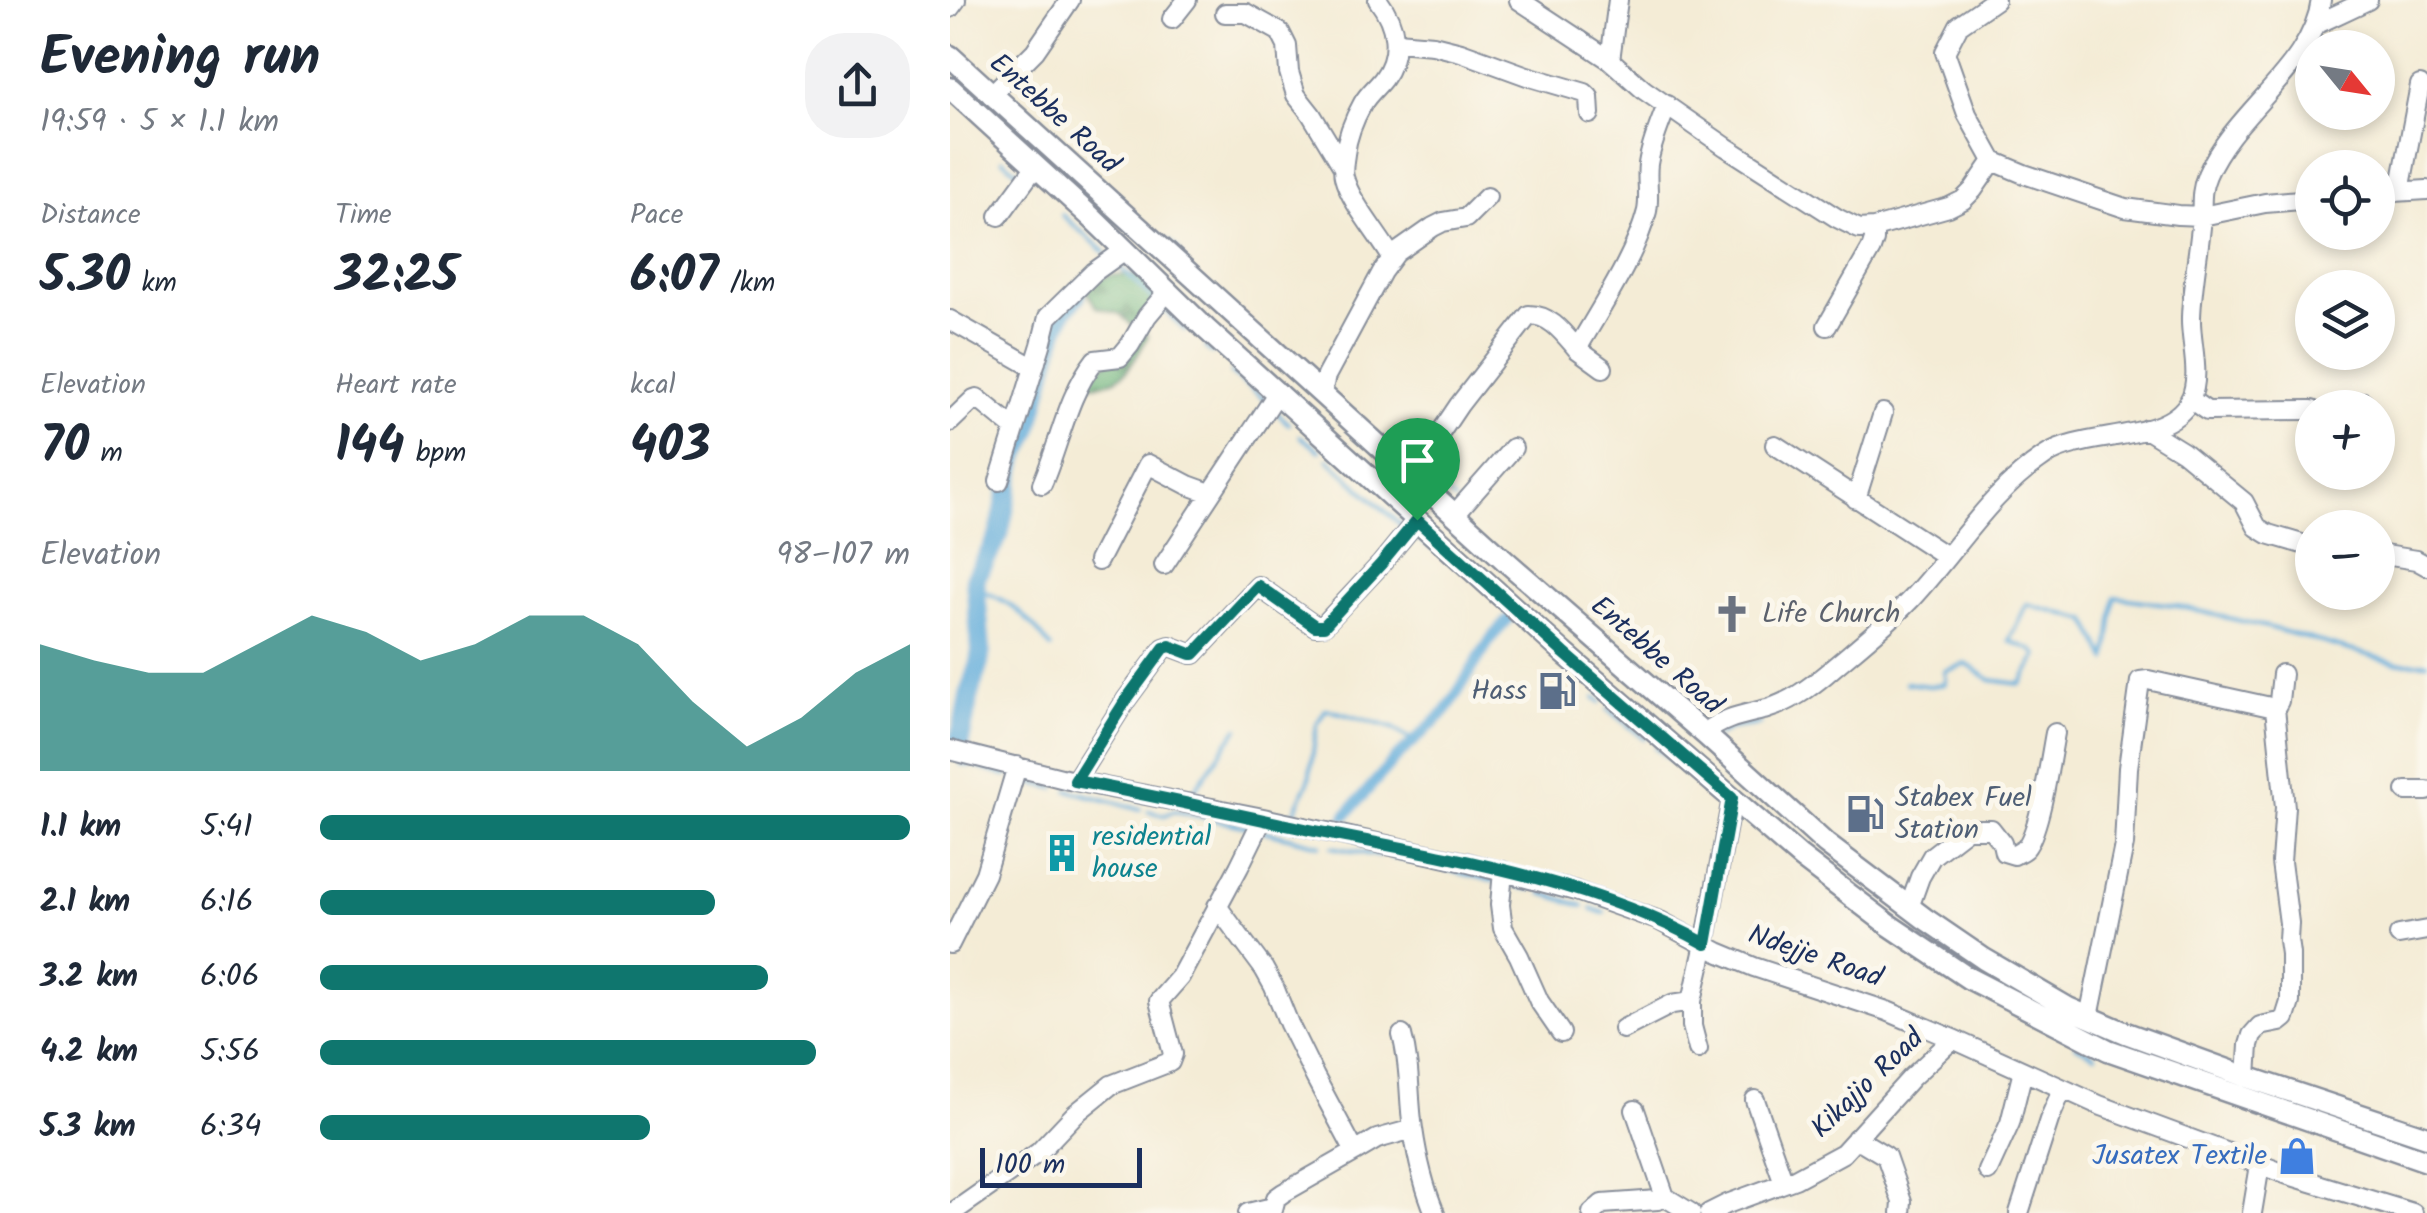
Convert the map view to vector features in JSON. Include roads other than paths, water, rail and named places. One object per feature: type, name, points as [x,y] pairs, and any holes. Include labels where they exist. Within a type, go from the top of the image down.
[{"type":"main road","name":"Entebbe Road","points":[[950,56],[1826,844],[1914,911],[1984,959],[2089,1017],[2247,1077],[2427,1137]]},
{"type":"main road","name":"Entebbe Road","points":[[950,88],[1245,364],[1564,653],[1800,856],[1889,925],[1968,978],[2108,1050],[2427,1161]]},
{"type":"main road","points":[[1245,364],[1266,344]]},
{"type":"street","points":[[950,8],[956,0]]},
{"type":"street","points":[[991,95],[1036,51],[1070,0]]},
{"type":"street","points":[[1172,19],[1187,0]]},
{"type":"street","points":[[1378,0],[1390,16],[1396,42],[1393,62],[1364,100],[1347,137],[1343,167],[1351,193],[1392,258]]},
{"type":"street","points":[[1519,0],[1610,60],[1644,90],[1726,146],[1859,229],[1950,207],[1973,190],[1994,161]]},
{"type":"street","points":[[1610,60],[1618,0]]},
{"type":"street","points":[[1995,0],[1976,5],[1959,25],[1945,52],[1967,114],[1994,161],[2125,208],[2202,216],[2295,200]]},
{"type":"street","points":[[1707,736],[1705,733],[1724,719],[1796,696],[1900,610],[2000,492],[2048,454],[2076,443],[2162,424],[2190,399],[2194,382],[2191,316],[2202,216],[2200,197],[2205,180],[2242,119],[2278,82],[2312,35],[2320,0]]},
{"type":"street","points":[[2317,24],[2368,0]]},
{"type":"street","points":[[1224,12],[1246,13],[1280,32],[1296,95],[1343,167]]},
{"type":"street","points":[[1396,42],[1461,52],[1585,93],[1590,114]]},
{"type":"street","points":[[2400,191],[2420,85]]},
{"type":"street","points":[[1577,349],[1641,228],[1649,200],[1650,154],[1667,105]]},
{"type":"street","points":[[1000,216],[1036,167]]},
{"type":"street","points":[[2395,191],[2427,190]]},
{"type":"street","points":[[1322,392],[1326,376],[1392,258],[1433,226],[1466,218],[1487,198]]},
{"type":"street","points":[[1827,326],[1872,249],[1874,228]]},
{"type":"street","points":[[999,481],[1048,318],[1094,272],[1125,250]]},
{"type":"street","points":[[1042,484],[1067,411],[1088,370],[1095,360],[1120,357],[1168,291]]},
{"type":"street","points":[[1412,475],[1459,405],[1529,315],[1536,314],[1555,324],[1577,349],[1603,368]]},
{"type":"street","points":[[950,320],[1029,365],[1036,362]]},
{"type":"street","points":[[1164,565],[1278,392]]},
{"type":"street","points":[[950,422],[977,398],[1016,429]]},
{"type":"street","points":[[2190,399],[2208,411],[2295,410]]},
{"type":"street","points":[[1856,499],[1883,412]]},
{"type":"street","points":[[2146,429],[2192,458],[2234,493],[2244,502],[2257,527],[2295,542]]},
{"type":"street","points":[[1775,445],[1946,556]]},
{"type":"street","points":[[1455,514],[1514,448]]},
{"type":"street","points":[[1098,560],[1148,464],[1210,493]]},
{"type":"street","points":[[1075,781],[1164,648],[1170,646],[1194,654],[1258,586],[1315,626],[1324,626],[1417,520]]},
{"type":"street","points":[[2395,557],[2427,566]]},
{"type":"street","points":[[2247,1077],[2252,1035],[2260,1026],[2285,1018],[2290,1002],[2289,923],[2282,862],[2285,808],[2275,708],[2282,674]]},
{"type":"street","points":[[2089,1017],[2124,845],[2128,768],[2140,681],[2275,708]]},
{"type":"street","points":[[1914,911],[1912,902],[1926,862],[1967,830],[1991,829],[2004,852],[2014,855],[2026,848],[2035,827],[2055,733]]},
{"type":"street","name":"Ndejje Road","points":[[950,750],[1576,890],[1672,926],[1754,967],[1954,1038],[2062,1090],[2210,1148],[2409,1213]]},
{"type":"street","points":[[950,944],[985,874],[1017,766]]},
{"type":"street","points":[[2406,791],[2427,791]]},
{"type":"street","points":[[1698,1049],[1692,1026],[1692,1002],[1732,798]]},
{"type":"street","points":[[952,1213],[1039,1152],[1111,1084],[1170,1062],[1173,1054],[1159,1001],[1180,977],[1262,818]]},
{"type":"street","points":[[1504,871],[1502,928],[1540,1002],[1561,1033]]},
{"type":"street","points":[[1217,906],[1274,986],[1288,1024],[1355,1152]]},
{"type":"street","points":[[2398,935],[2427,930]]},
{"type":"street","points":[[1623,1029],[1672,1004],[1692,1002]]},
{"type":"street","points":[[1402,1035],[1409,1058],[1413,1129],[1435,1213]]},
{"type":"street","name":"Kikajjo Road","points":[[1709,1213],[1784,1184],[1843,1153],[1911,1078],[1954,1038]]},
{"type":"street","points":[[1988,1171],[2010,1123],[2023,1071]]},
{"type":"street","points":[[2018,1213],[2062,1090]]},
{"type":"street","points":[[1755,1100],[1784,1184]]},
{"type":"street","points":[[1635,1110],[1665,1197],[1692,1213]]},
{"type":"street","points":[[1248,1213],[1273,1210],[1276,1198],[1377,1139],[1413,1129]]},
{"type":"street","points":[[1856,1138],[1886,1156],[1902,1202],[1901,1213]]},
{"type":"street","points":[[2252,1213],[2260,1165]]},
{"type":"street","points":[[1592,1213],[1602,1204],[1665,1197]]},
{"type":"waterway","points":[[1003,159],[1019,173]]},
{"type":"waterway","points":[[1062,215],[1105,252]]},
{"type":"waterway","points":[[1169,241],[1179,251]]},
{"type":"waterway","points":[[1118,265],[1154,300]]},
{"type":"waterway","points":[[959,746],[981,650],[975,579],[999,535],[1014,461],[1028,432],[1054,332],[1064,309],[1076,296]]},
{"type":"waterway","points":[[1164,309],[1185,330]]},
{"type":"waterway","points":[[1205,347],[1212,353]]},
{"type":"waterway","points":[[1231,373],[1266,400]]},
{"type":"waterway","points":[[1276,412],[1289,424]]},
{"type":"waterway","points":[[1300,436],[1320,451]]},
{"type":"waterway","points":[[1328,459],[1403,527]]},
{"type":"waterway","points":[[1443,491],[1455,501]]},
{"type":"waterway","points":[[1412,535],[1434,549]]},
{"type":"waterway","points":[[976,590],[1009,605],[1051,648]]},
{"type":"waterway","points":[[1906,683],[1945,684],[1945,671],[1966,664],[1991,680],[2021,684],[2038,655],[2009,641],[2027,604],[2087,620],[2107,660],[2115,597],[2173,605],[2271,628],[2396,663],[2427,663]]},
{"type":"waterway","points":[[1346,815],[1394,760],[1446,711],[1492,637],[1514,613]]},
{"type":"waterway","points":[[1595,698],[1600,702]]},
{"type":"waterway","points":[[1292,818],[1309,780],[1317,724],[1326,709],[1393,728],[1414,742]]},
{"type":"waterway","points":[[1608,709],[1645,739]]},
{"type":"waterway","points":[[1718,736],[1731,728],[1760,724]]},
{"type":"waterway","points":[[1191,795],[1238,728]]},
{"type":"waterway","points":[[1655,747],[1700,783]]},
{"type":"waterway","points":[[961,764],[971,766]]},
{"type":"waterway","points":[[977,767],[1007,776]]},
{"type":"waterway","points":[[1020,780],[1055,788]]},
{"type":"waterway","points":[[1068,790],[1140,809]]},
{"type":"waterway","points":[[1148,811],[1165,815],[1175,811],[1253,828]]},
{"type":"waterway","points":[[1334,829],[1334,823],[1346,815]]},
{"type":"waterway","points":[[1264,831],[1320,845]]},
{"type":"waterway","points":[[1332,847],[1379,856]]},
{"type":"waterway","points":[[1391,857],[1427,864]]},
{"type":"waterway","points":[[1436,867],[1495,881]]},
{"type":"waterway","points":[[1510,885],[1530,889]]},
{"type":"waterway","points":[[1542,893],[1583,906]]},
{"type":"waterway","points":[[1613,895],[1623,898]]},
{"type":"waterway","points":[[1592,909],[1604,913]]},
{"type":"waterway","points":[[2075,1045],[2095,1055]]},
{"type":"place","name":"Life Church","points":[[1732,614]]},
{"type":"place","name":"Hass","points":[[1557,691]]},
{"type":"place","name":"Stabex Fuel Station","points":[[1865,814]]},
{"type":"place","name":"residential house","points":[[1062,853]]},
{"type":"place","name":"Jusatex Textile","points":[[2297,1156]]}]
